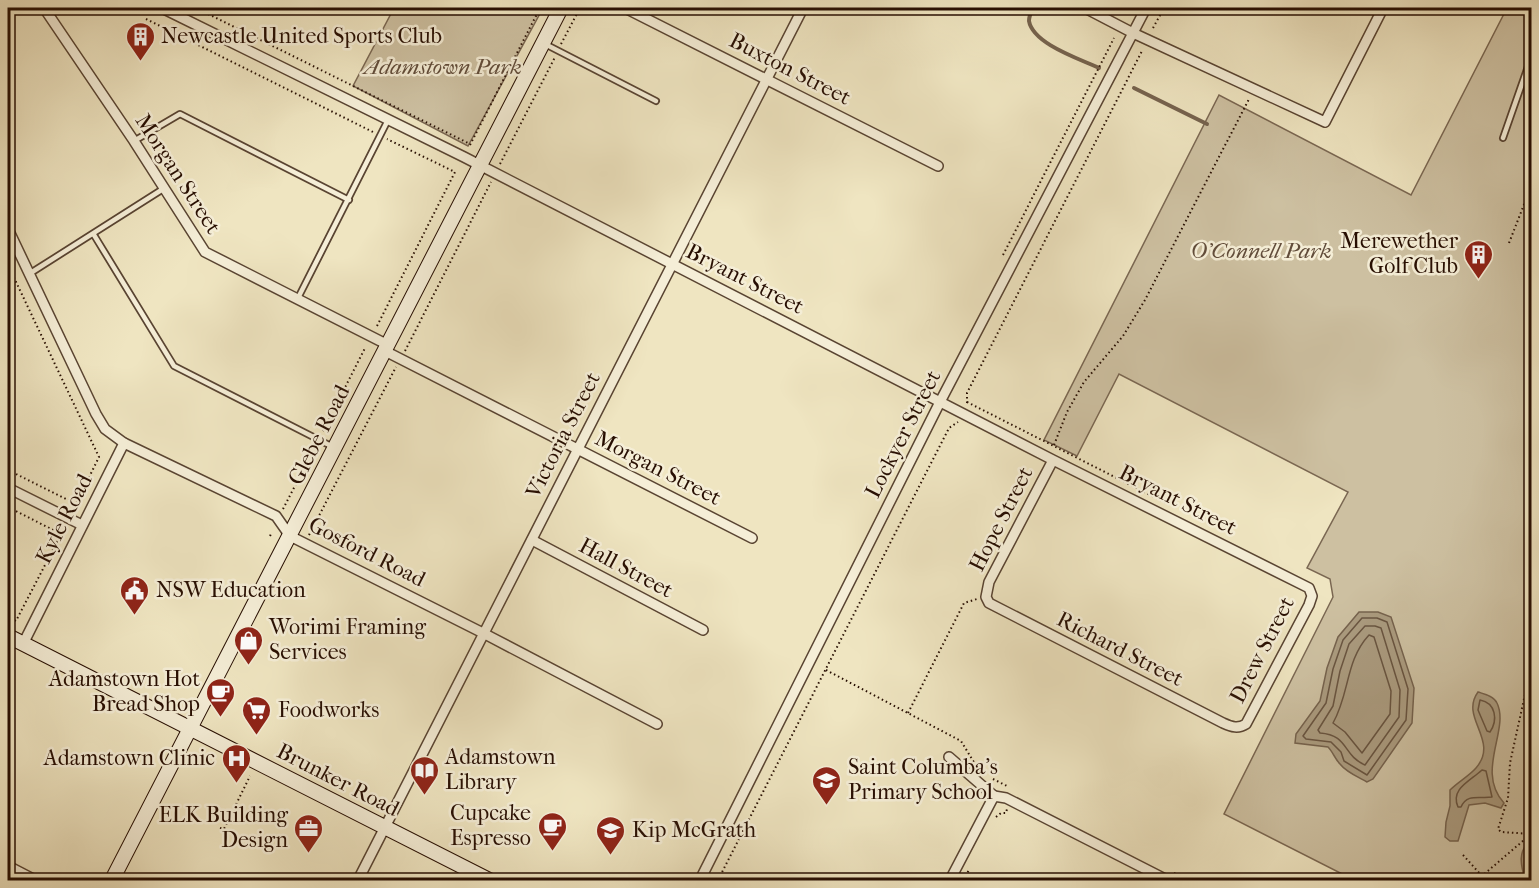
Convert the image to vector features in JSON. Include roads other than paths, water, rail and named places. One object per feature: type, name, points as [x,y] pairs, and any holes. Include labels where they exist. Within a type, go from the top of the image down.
[{"type":"main road","name":"Glebe Road","points":[[112,880],[561,8]]},
{"type":"main road","name":"Brunker Road","points":[[8,636],[489,880]]},
{"type":"street","name":"Morgan Street","points":[[44,8],[134,141],[205,252],[298,298],[387,348],[752,538]]},
{"type":"street","name":"Bryant Street","points":[[162,8],[480,165],[941,400],[1053,460],[1310,588]]},
{"type":"street","name":"Victoria Street","points":[[358,880],[803,8]]},
{"type":"street","points":[[1085,8],[1133,33],[1325,122],[1383,8]]},
{"type":"street","name":"Lockyer Street","points":[[700,880],[941,400],[1146,8]]},
{"type":"street","name":"Buxton Street","points":[[621,10],[766,79],[938,166]]},
{"type":"street","name":"Gosford Road","points":[[8,229],[105,429],[124,443],[276,516],[290,536],[657,724]]},
{"type":"street","name":"Kyle Road","points":[[22,644],[124,443]]},
{"type":"street","name":"Hope Street","points":[[986,597],[989,582],[1053,460]]},
{"type":"street","points":[[8,488],[82,525]]},
{"type":"street","name":"Hall Street","points":[[532,540],[703,630]]},
{"type":"street","name":"Drew Street","points":[[1240,728],[1249,719],[1308,606],[1312,596],[1310,588]]},
{"type":"street","name":"Richard Street","points":[[986,597],[989,603],[1006,612],[1223,723],[1240,728]]},
{"type":"street","points":[[949,757],[994,796],[1006,798],[1167,880]]},
{"type":"street","points":[[950,880],[994,796]]},
{"type":"street","points":[[8,867],[35,880]]},
{"type":"lane","points":[[543,43],[656,101]]},
{"type":"lane","points":[[1503,138],[1532,55]]},
{"type":"lane","points":[[134,141],[180,114],[349,200]]},
{"type":"lane","points":[[298,298],[388,120]]},
{"type":"lane","points":[[29,274],[164,189]]},
{"type":"lane","points":[[94,235],[174,366],[335,448]]},
{"type":"water","points":[[1359,612],[1378,612],[1391,617],[1414,688],[1412,723],[1373,779],[1367,782],[1343,767],[1328,747],[1295,743],[1296,734],[1320,701],[1327,668],[1338,637]]},
{"type":"water","points":[[1478,692],[1494,699],[1500,714],[1492,778],[1496,791],[1504,803],[1501,808],[1485,803],[1469,805],[1458,841],[1450,841],[1445,837],[1450,790],[1476,768],[1482,758],[1484,748],[1473,711],[1473,702]]},
{"type":"water","points":[[1531,841],[1531,880],[1525,880],[1521,864],[1522,854]]},
{"type":"waterway","points":[[1033,8],[1029,21],[1039,37],[1058,50],[1099,68]]},
{"type":"waterway","points":[[1134,88],[1207,124]]},
{"type":"place","name":"Newcastle United Sports Club","points":[[140,62]]},
{"type":"place","name":"Merewether Golf Club","points":[[1479,280]]},
{"type":"place","name":"NSW Education","points":[[135,616]]},
{"type":"place","name":"Worimi Framing Services","points":[[248,666]]},
{"type":"place","name":"Adamstown Hot Bread Shop","points":[[221,718]]},
{"type":"place","name":"Foodworks","points":[[257,736]]},
{"type":"place","name":"Adamstown Clinic","points":[[236,784]]},
{"type":"place","name":"Adamstown Library","points":[[424,796]]},
{"type":"place","name":"Saint Columba’s Primary School","points":[[827,806]]},
{"type":"place","name":"Cupcake Espresso","points":[[552,852]]},
{"type":"place","name":"ELK Building Design","points":[[309,854]]},
{"type":"place","name":"Kip McGrath","points":[[611,856]]},
{"type":"park label","name":"Adamstown Park","points":[[443,67]]},
{"type":"park label","name":"O'Connell Park","points":[[1261,251]]}]
